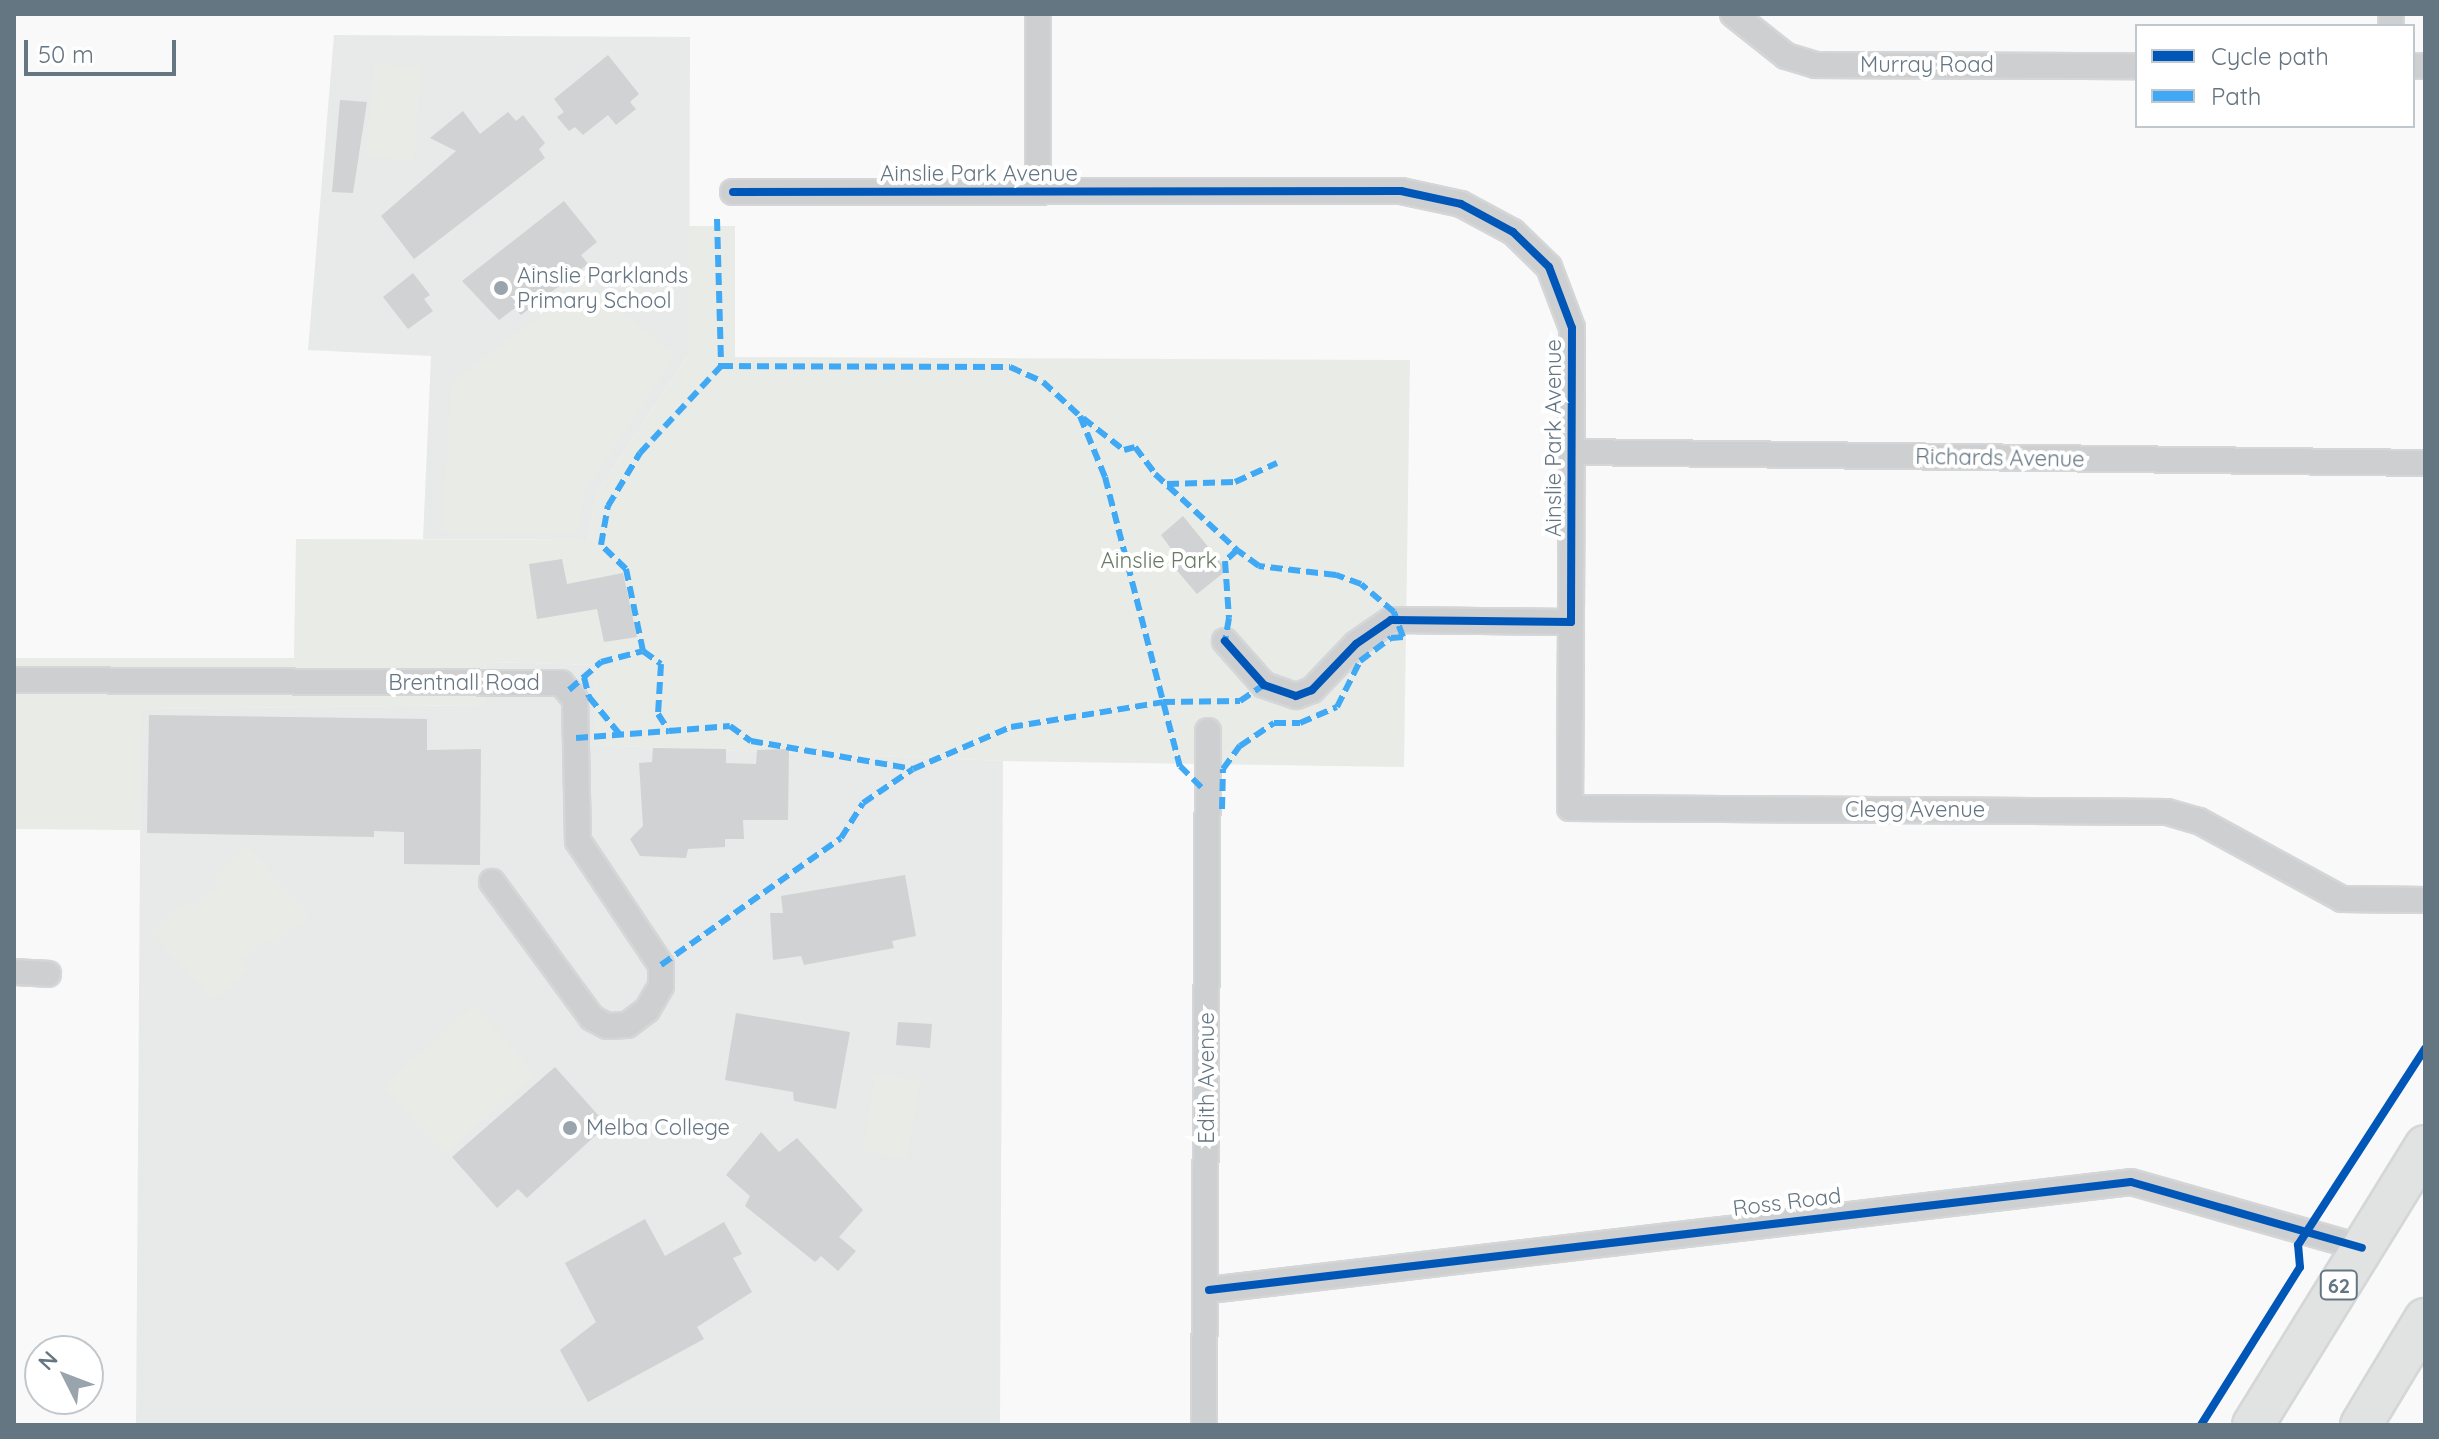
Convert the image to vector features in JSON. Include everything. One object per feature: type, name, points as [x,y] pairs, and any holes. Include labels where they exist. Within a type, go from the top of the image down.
[{"type":"main road","name":"62","points":[[2253,1425],[2425,1146]]},
{"type":"main road","points":[[2361,1425],[2425,1319]]},
{"type":"street","points":[[1038,14],[1038,192]]},
{"type":"street","name":"Murray Road","points":[[1733,14],[1786,56],[1816,65],[2135,66]]},
{"type":"street","name":"Ainslie Park Avenue","points":[[733,192],[1401,191],[1461,204],[1513,232],[1549,267],[1572,328],[1575,452],[1571,622]]},
{"type":"street","name":"Richards Avenue","points":[[1575,452],[2425,463]]},
{"type":"street","points":[[1225,641],[1264,685],[1296,696],[1312,690],[1356,644],[1391,620],[1571,622]]},
{"type":"street","name":"Clegg Avenue","points":[[1571,622],[1570,808],[2167,812],[2199,821],[2342,899],[2425,900]]},
{"type":"street","name":"Brentnall Road","points":[[14,680],[561,683],[575,699],[578,841],[661,965],[661,986],[647,1010],[627,1025],[607,1026],[592,1018],[492,882]]},
{"type":"street","name":"Edith Avenue","points":[[1204,1425],[1209,1290],[1208,731]]},
{"type":"street","points":[[14,972],[48,974]]},
{"type":"street","name":"Ross Road","points":[[1209,1290],[2131,1182],[2362,1248]]},
{"type":"shaded area","name":"Ainslie Parklands Primary School","points":[[334,35],[690,37],[689,354],[596,495],[588,540],[423,539],[431,356],[308,350]]},
{"type":"shaded area","name":"Melba College","points":[[486,662],[595,665],[594,745],[1003,761],[1000,1425],[136,1425],[141,709],[484,705]]},
{"type":"green space","points":[[374,64],[421,67],[414,161],[366,157]]},
{"type":"green space","name":"Ainslie Park","points":[[689,226],[735,226],[735,357],[1410,360],[1404,767],[1003,761],[593,745],[595,665],[486,662],[484,705],[142,709],[140,830],[14,829],[14,658],[294,658],[296,539],[588,540],[596,495],[689,354]]},
{"type":"green space","points":[[584,282],[675,355],[585,490],[578,532],[442,531],[451,383]]},
{"type":"green space","points":[[247,846],[309,915],[274,946],[267,939],[241,961],[248,969],[213,1001],[151,932],[186,900],[193,907],[218,884],[212,877]]},
{"type":"green space","points":[[474,1005],[535,1074],[444,1155],[383,1086]]},
{"type":"green space","points":[[875,1074],[921,1080],[907,1158],[862,1151]]},
{"type":"building","points":[[608,55],[639,94],[630,102],[636,109],[616,125],[608,115],[583,135],[575,127],[569,131],[557,117],[564,112],[554,99]]},
{"type":"building","points":[[340,100],[367,102],[353,193],[332,192]]},
{"type":"building","points":[[463,111],[480,134],[508,112],[516,121],[523,115],[545,143],[539,149],[545,158],[414,259],[381,216],[456,151],[430,138]]},
{"type":"building","points":[[564,201],[597,242],[581,255],[588,264],[521,315],[515,308],[499,320],[462,281]]},
{"type":"building","points":[[413,273],[430,295],[424,299],[433,311],[408,329],[383,297]]},
{"type":"building","points":[[1183,516],[1227,570],[1197,594],[1168,560],[1175,554],[1161,535]]},
{"type":"building","points":[[562,559],[567,584],[623,573],[637,637],[604,642],[597,609],[537,619],[529,564]]},
{"type":"building","points":[[149,715],[427,719],[427,750],[481,749],[480,865],[404,864],[404,832],[374,831],[374,837],[147,833]]},
{"type":"building","points":[[653,748],[726,749],[726,763],[756,764],[757,750],[789,749],[788,820],[743,820],[744,839],[725,839],[725,847],[688,849],[686,858],[640,856],[630,839],[643,826],[639,763],[652,762]]},
{"type":"building","points":[[905,875],[916,936],[892,941],[894,948],[804,965],[801,956],[773,960],[770,913],[783,913],[781,896]]},
{"type":"building","points":[[736,1013],[850,1032],[836,1109],[794,1101],[793,1092],[725,1080]]},
{"type":"building","points":[[898,1022],[932,1024],[930,1048],[896,1045]]},
{"type":"building","points":[[555,1067],[607,1125],[527,1198],[518,1189],[497,1208],[452,1157]]},
{"type":"building","points":[[761,1132],[779,1152],[797,1138],[863,1210],[839,1237],[856,1251],[838,1271],[821,1256],[815,1262],[745,1206],[750,1196],[726,1175]]},
{"type":"building","points":[[645,1219],[665,1256],[724,1222],[742,1254],[733,1258],[752,1292],[697,1327],[704,1339],[588,1402],[560,1350],[596,1322],[565,1263]]},
{"type":"marked path","points":[[717,219],[721,366],[1010,367],[1043,382],[1080,416],[1105,477],[1180,766],[1205,791]]},
{"type":"marked path","points":[[569,690],[601,662],[643,651],[626,569],[601,545],[608,506],[640,453],[721,366]]},
{"type":"marked path","points":[[1083,418],[1124,450],[1135,447],[1155,474],[1237,550],[1225,561],[1229,618],[1225,641]]},
{"type":"marked path","points":[[1167,484],[1235,482],[1277,463]]},
{"type":"marked path","points":[[1222,809],[1223,769],[1240,746],[1274,723],[1300,723],[1337,707],[1360,661],[1391,638],[1403,637],[1394,612],[1361,584],[1336,575],[1259,566],[1237,550]]},
{"type":"marked path","points":[[643,651],[661,664],[658,714],[669,731],[730,726],[751,741],[913,769]]},
{"type":"marked path","points":[[584,677],[589,697],[622,737]]},
{"type":"marked path","points":[[661,965],[841,838],[863,803],[913,769],[1011,727],[1163,702],[1240,701],[1264,685]]},
{"type":"marked path","points":[[576,738],[669,731]]},
{"type":"cycle path","points":[[733,192],[1401,191],[1461,204],[1513,232],[1549,267],[1572,328],[1571,622],[1391,620],[1356,644],[1312,690],[1296,696],[1264,685],[1225,641]]},
{"type":"cycle path","points":[[2201,1425],[2300,1267],[2298,1245],[2425,1049]]},
{"type":"cycle path","points":[[1209,1290],[2131,1182],[2362,1248]]},
{"type":"place","name":"Ainslie Parklands Primary School","points":[[501,288]]},
{"type":"place","name":"Melba College","points":[[570,1128]]}]
